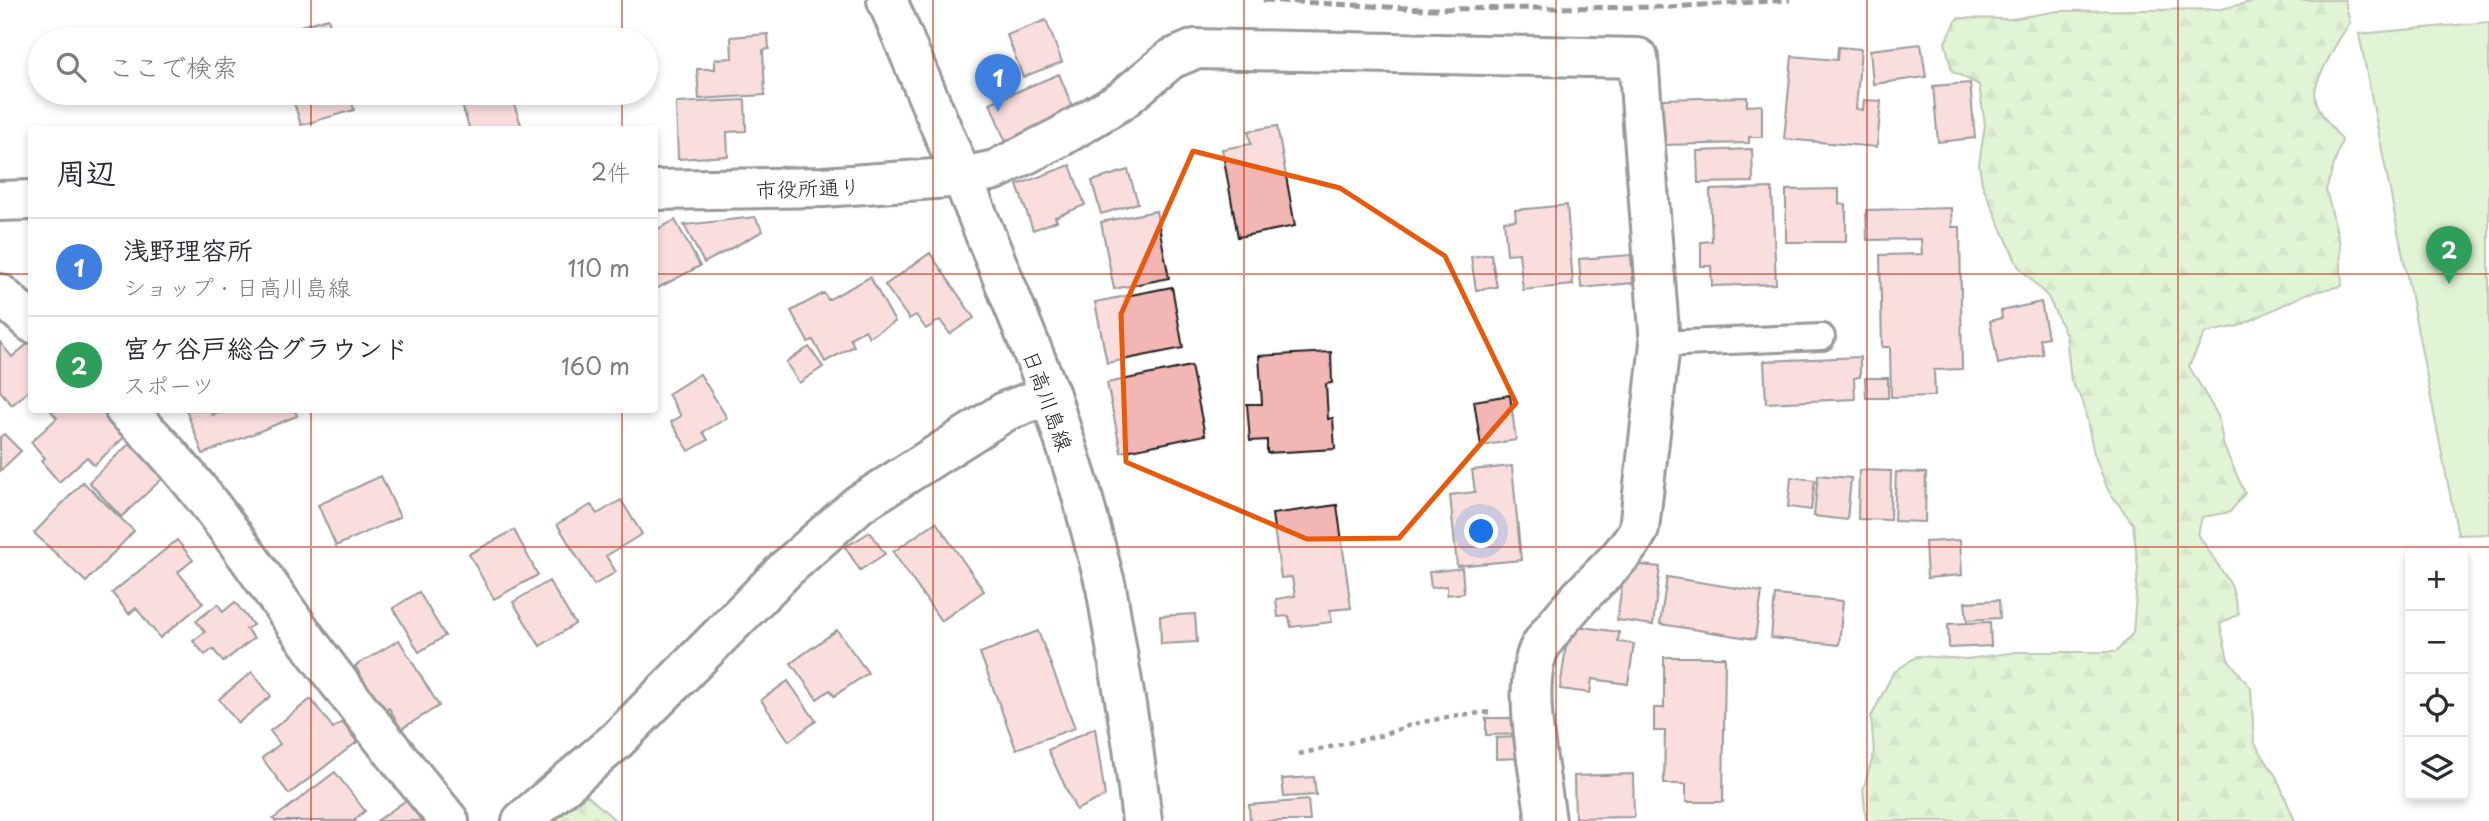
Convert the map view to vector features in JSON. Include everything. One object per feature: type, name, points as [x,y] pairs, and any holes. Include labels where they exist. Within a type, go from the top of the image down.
[{"type":"street","name":"日高川島線","points":[[887,0],[1050,394],[1081,492],[1106,587],[1133,747],[1142,821]]},
{"type":"street","name":"市役所通り","points":[[658,190],[822,187],[962,177],[995,170],[1060,138],[1122,100],[1171,59],[1195,49],[1638,58],[1660,344]]},
{"type":"street","points":[[0,201],[28,200]]},
{"type":"street","points":[[0,294],[28,319]]},
{"type":"street","points":[[1546,821],[1532,710],[1533,671],[1540,647],[1580,597],[1630,547],[1639,529],[1660,344]]},
{"type":"street","points":[[522,821],[616,741],[788,568],[859,503],[1006,411],[1050,394]]},
{"type":"street","points":[[128,413],[155,438],[204,497],[344,691],[449,821]]},
{"type":"lane","points":[[1660,344],[1822,337]]},
{"type":"path","points":[[1299,754],[1383,735],[1413,723],[1458,715],[1532,710]]},
{"type":"highlighted area","points":[[1193,151],[1340,188],[1445,256],[1516,403],[1399,538],[1307,539],[1126,462],[1121,314]]},
{"type":"green space","points":[[2259,0],[2345,0],[2350,23],[2324,67],[2315,92],[2321,112],[2342,140],[2326,190],[2340,244],[2342,286],[2306,294],[2239,326],[2205,333],[2189,366],[2218,416],[2224,447],[2245,493],[2230,512],[2202,517],[2198,534],[2231,585],[2239,614],[2220,624],[2228,659],[2251,688],[2254,742],[2277,778],[2295,821],[1866,821],[1863,789],[1874,753],[1871,717],[1893,673],[1917,656],[1967,659],[2016,652],[2116,652],[2133,633],[2138,568],[2133,524],[2108,490],[2094,454],[2083,401],[2071,381],[2066,335],[2048,297],[2018,266],[1982,184],[1979,164],[1985,125],[1979,85],[1952,71],[1945,42],[1958,18],[2011,19],[2058,11],[2221,9]]},
{"type":"green space","points":[[2489,22],[2489,534],[2458,535],[2359,34]]},
{"type":"green space","points":[[587,795],[616,821],[554,821]]},
{"type":"building","points":[[328,18],[331,28],[294,28]]},
{"type":"building","points":[[1046,20],[1062,62],[1023,77],[1007,35]]},
{"type":"building","points":[[768,34],[769,49],[763,50],[765,95],[699,99],[697,69],[715,69],[715,59],[732,58],[731,37]]},
{"type":"building","points":[[1921,44],[1926,77],[1873,84],[1870,50]]},
{"type":"building","points":[[1838,47],[1861,49],[1856,109],[1863,110],[1864,100],[1881,101],[1877,147],[1784,139],[1792,56],[1837,60]]},
{"type":"building","points":[[1059,74],[1075,113],[1006,143],[990,103]]},
{"type":"building","points":[[1970,83],[1975,138],[1938,142],[1933,86]]},
{"type":"building","points":[[1747,97],[1747,106],[1762,105],[1762,137],[1749,137],[1749,143],[1660,145],[1659,99]]},
{"type":"building","points":[[745,100],[746,131],[727,132],[728,156],[678,159],[676,103]]},
{"type":"building","points":[[295,105],[353,105],[354,110],[301,125]]},
{"type":"building","points":[[462,105],[514,105],[522,126],[469,126]]},
{"type":"building","points":[[1277,126],[1295,226],[1238,237],[1222,149],[1251,144],[1248,131]]},
{"type":"building","points":[[1752,149],[1753,182],[1698,183],[1697,151]]},
{"type":"building","points":[[1070,165],[1085,205],[1055,217],[1057,221],[1033,230],[1017,185]]},
{"type":"building","points":[[1128,170],[1138,203],[1101,214],[1092,181]]},
{"type":"building","points":[[1772,188],[1776,284],[1712,286],[1711,266],[1701,266],[1701,242],[1712,241],[1710,190]]},
{"type":"building","points":[[1839,189],[1839,204],[1846,205],[1846,242],[1786,242],[1786,190]]},
{"type":"building","points":[[1567,205],[1573,285],[1523,290],[1519,253],[1507,254],[1504,221],[1516,220],[1515,210]]},
{"type":"building","points":[[1951,208],[1952,227],[1960,227],[1962,369],[1934,370],[1935,396],[1891,397],[1890,347],[1882,347],[1880,255],[1922,254],[1921,239],[1867,240],[1866,210]]},
{"type":"building","points":[[1156,211],[1169,278],[1114,289],[1101,222]]},
{"type":"building","points":[[755,217],[763,231],[704,263],[684,225]]},
{"type":"building","points":[[675,220],[700,266],[658,288],[658,229]]},
{"type":"building","points":[[930,253],[974,318],[950,334],[940,320],[926,329],[916,315],[909,319],[885,285]]},
{"type":"building","points":[[1491,254],[1497,287],[1476,290],[1471,257]]},
{"type":"building","points":[[1631,255],[1633,283],[1581,288],[1579,259]]},
{"type":"building","points":[[870,277],[895,322],[869,337],[865,330],[850,338],[854,346],[825,362],[813,340],[808,342],[791,311],[824,293],[828,300]]},
{"type":"building","points":[[1172,287],[1183,348],[1107,363],[1095,302]]},
{"type":"building","points":[[2041,302],[2048,337],[2040,339],[2043,354],[1998,364],[1990,321],[2002,318],[2001,311]]},
{"type":"building","points":[[0,342],[12,357],[28,343],[28,391],[12,405],[0,391]]},
{"type":"building","points":[[809,347],[823,367],[799,383],[786,362]]},
{"type":"building","points":[[1331,352],[1332,383],[1326,384],[1328,419],[1333,418],[1335,449],[1267,453],[1267,440],[1250,441],[1247,404],[1262,404],[1259,356]]},
{"type":"building","points":[[1860,357],[1860,377],[1854,378],[1855,399],[1766,403],[1764,361]]},
{"type":"building","points":[[1191,366],[1205,435],[1121,452],[1107,383]]},
{"type":"building","points":[[700,374],[727,418],[703,432],[708,440],[689,451],[671,422],[681,416],[668,394]]},
{"type":"building","points":[[1865,378],[1888,378],[1888,398],[1866,398]]},
{"type":"building","points":[[1510,395],[1516,440],[1481,446],[1474,401]]},
{"type":"building","points":[[53,413],[111,413],[129,433],[94,465],[87,457],[59,482],[41,461],[45,458],[31,442],[57,418]]},
{"type":"building","points":[[187,413],[296,413],[297,416],[203,454]]},
{"type":"building","points":[[4,434],[21,451],[0,471],[0,437]]},
{"type":"building","points":[[130,443],[149,464],[154,458],[163,468],[157,473],[162,479],[121,517],[89,482]]},
{"type":"building","points":[[1512,466],[1521,560],[1457,566],[1450,495],[1475,492],[1472,470]]},
{"type":"building","points":[[1859,470],[1891,471],[1890,520],[1858,519]]},
{"type":"building","points":[[1896,472],[1926,473],[1925,522],[1894,521]]},
{"type":"building","points":[[1818,475],[1851,478],[1847,520],[1814,516]]},
{"type":"building","points":[[381,476],[400,517],[336,546],[318,505]]},
{"type":"building","points":[[1791,477],[1815,480],[1811,510],[1788,507]]},
{"type":"building","points":[[83,482],[134,531],[86,582],[34,533]]},
{"type":"building","points":[[621,500],[642,534],[606,556],[616,572],[594,585],[557,524],[591,505],[597,514]]},
{"type":"building","points":[[1337,505],[1351,608],[1330,610],[1332,622],[1291,627],[1289,616],[1278,617],[1276,599],[1295,596],[1292,577],[1281,578],[1272,514]]},
{"type":"building","points":[[936,522],[984,591],[941,621],[893,552]]},
{"type":"building","points":[[514,530],[538,575],[494,599],[469,554]]},
{"type":"building","points":[[870,532],[885,554],[860,570],[845,547]]},
{"type":"building","points":[[177,540],[193,560],[178,572],[203,603],[160,638],[136,608],[129,614],[112,593]]},
{"type":"building","points":[[1960,540],[1962,575],[1927,578],[1925,542]]},
{"type":"building","points":[[1625,563],[1660,567],[1653,625],[1617,620]]},
{"type":"building","points":[[1462,568],[1464,593],[1447,595],[1447,586],[1431,588],[1429,572]]},
{"type":"building","points":[[1667,577],[1762,592],[1755,639],[1660,624]]},
{"type":"building","points":[[549,581],[575,624],[540,646],[513,602]]},
{"type":"building","points":[[419,592],[445,636],[419,652],[393,608]]},
{"type":"building","points":[[1775,595],[1843,601],[1839,645],[1771,638]]},
{"type":"building","points":[[1999,600],[2000,618],[1967,620],[1965,602]]},
{"type":"building","points":[[235,602],[253,625],[246,629],[254,638],[223,662],[213,649],[205,655],[193,641],[205,632],[196,621],[218,604],[223,612]]},
{"type":"building","points":[[1195,614],[1197,642],[1161,644],[1160,616]]},
{"type":"building","points":[[1990,622],[1991,646],[1949,648],[1948,624]]},
{"type":"building","points":[[1569,625],[1619,632],[1618,642],[1634,644],[1628,684],[1592,679],[1590,693],[1560,689]]},
{"type":"building","points":[[837,630],[868,673],[834,696],[830,690],[817,699],[791,663]]},
{"type":"building","points":[[1038,631],[1075,728],[1016,749],[980,653]]},
{"type":"building","points":[[399,640],[439,706],[401,729],[389,708],[382,712],[355,666]]},
{"type":"building","points":[[1664,657],[1725,657],[1723,802],[1686,802],[1686,784],[1664,784],[1665,731],[1654,731],[1654,708],[1664,708]]},
{"type":"building","points":[[252,672],[271,696],[238,723],[219,699]]},
{"type":"building","points":[[788,681],[816,721],[789,741],[761,700]]},
{"type":"building","points":[[311,699],[333,728],[342,722],[357,742],[289,794],[262,758],[280,744],[270,731]]},
{"type":"building","points":[[1486,718],[1522,718],[1522,734],[1486,735]]},
{"type":"building","points":[[1095,728],[1105,796],[1076,810],[1048,750]]},
{"type":"building","points":[[1519,737],[1520,758],[1496,759],[1496,738]]},
{"type":"building","points":[[335,772],[365,811],[356,821],[273,819]]},
{"type":"building","points":[[1633,774],[1634,817],[1575,818],[1574,776]]},
{"type":"building","points":[[1314,777],[1316,795],[1284,797],[1282,779]]},
{"type":"building","points":[[412,796],[430,821],[377,821]]},
{"type":"building","points":[[1308,800],[1310,821],[1250,821],[1249,805]]},
{"type":"railway","points":[[1263,0],[1424,9],[1668,7],[1790,0]]},
{"type":"place","name":"浅野理容所","points":[[998,112]]},
{"type":"place","name":"宮ケ谷戸総合グラウンド","points":[[2449,284]]}]
